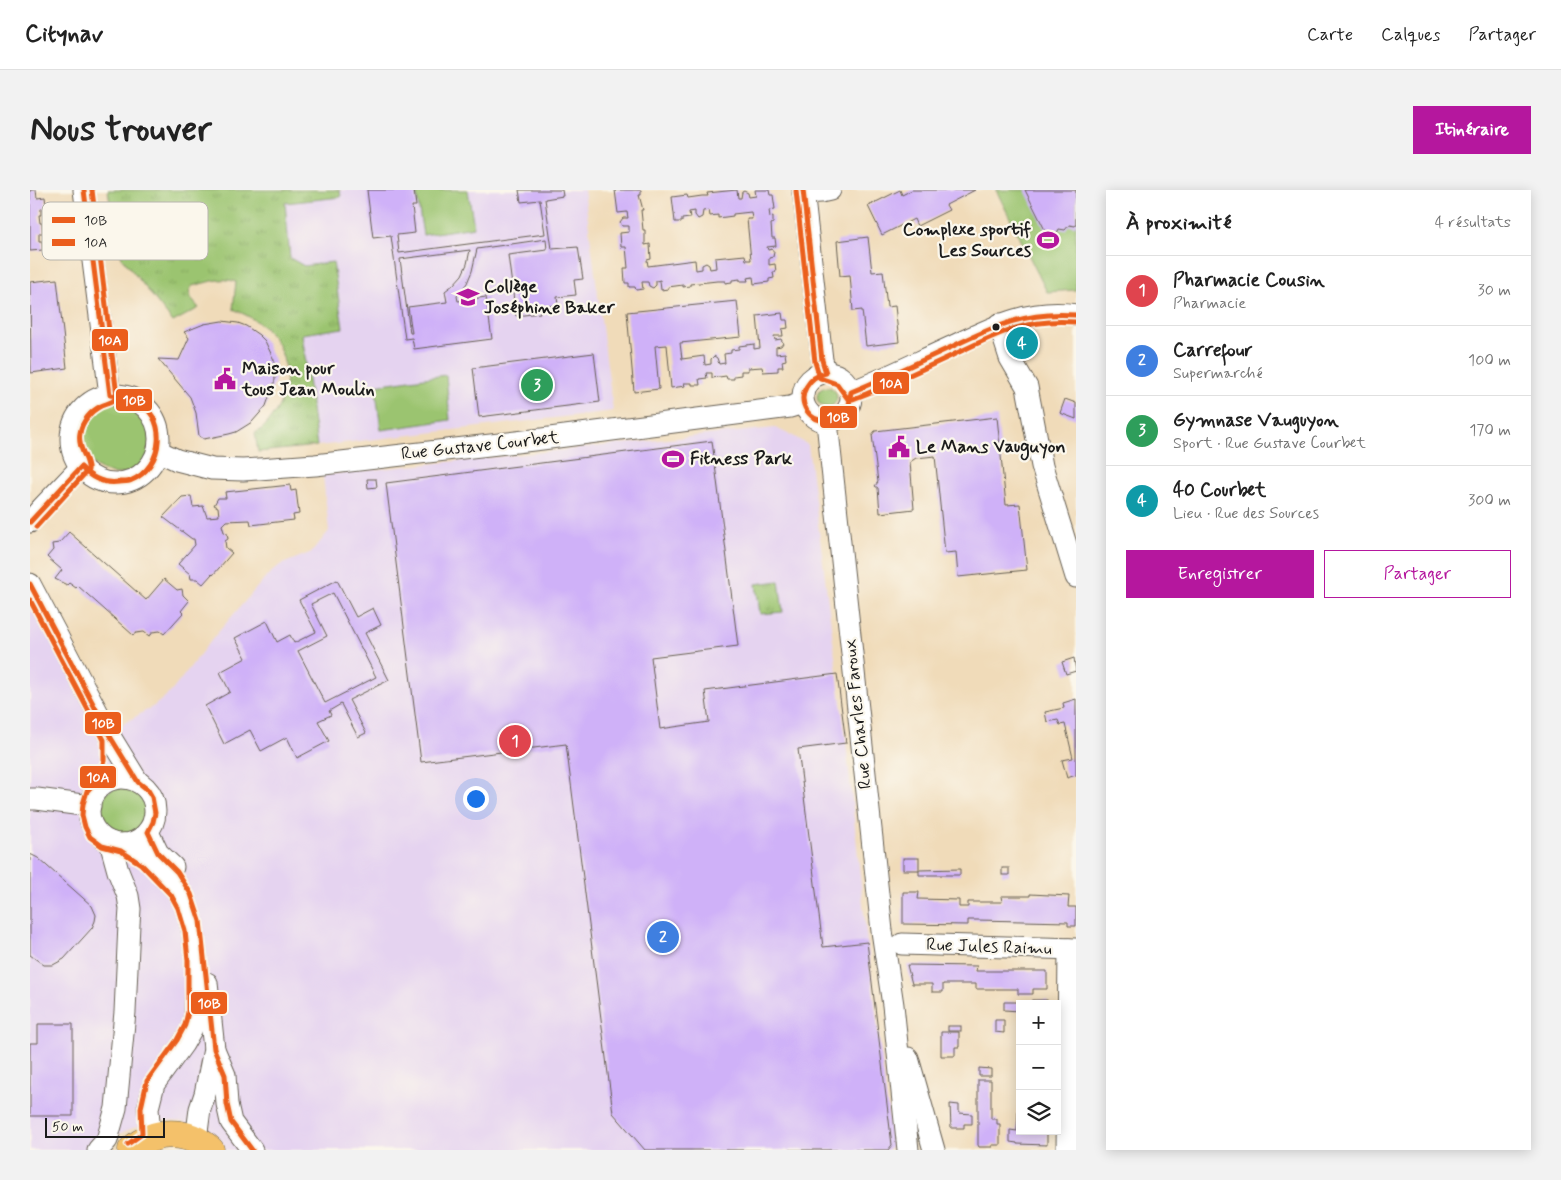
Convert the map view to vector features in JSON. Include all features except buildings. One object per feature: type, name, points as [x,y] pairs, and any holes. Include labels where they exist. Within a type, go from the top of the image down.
[{"type":"main road","points":[[141,1144],[159,1135],[173,1134],[185,1136],[203,1145]]},
{"type":"street","points":[[826,373],[822,360],[803,191],[821,192],[830,190]]},
{"type":"street","points":[[93,260],[110,395]]},
{"type":"street","points":[[851,392],[999,324],[1029,315],[1055,312],[1076,314]]},
{"type":"street","points":[[999,324],[1010,358],[1027,387],[1042,466],[1076,577]]},
{"type":"street","points":[[826,373],[839,376],[847,382],[851,392],[851,400],[847,411],[837,420],[828,422],[813,417],[803,403],[803,393],[807,384],[812,378],[826,373]]},
{"type":"street","points":[[110,395],[120,395],[133,399],[151,413],[157,424],[159,435],[158,450],[146,471],[136,478],[114,483],[93,478],[81,467],[73,451],[71,436],[75,420],[84,408],[92,402],[110,395]]},
{"type":"street","name":"Rue Gustave Courbet","points":[[158,450],[177,460],[212,469],[243,470],[314,465],[542,439],[781,408],[803,403]]},
{"type":"street","name":"Rue Charles Faroux","points":[[828,422],[882,930],[893,1005],[908,1150]]},
{"type":"street","points":[[30,522],[81,467]]},
{"type":"street","points":[[30,584],[111,738],[138,782],[148,790],[154,804],[154,818],[148,832],[136,841],[117,843]]},
{"type":"street","points":[[104,784],[111,762],[111,738]]},
{"type":"street","points":[[138,782],[121,778],[104,784],[93,795],[90,806],[90,818],[100,836],[146,858],[177,891],[185,905],[192,929],[196,960],[195,1013],[192,1028],[183,1044],[154,1084],[141,1144]]},
{"type":"street","points":[[30,799],[90,806]]},
{"type":"street","points":[[148,832],[158,853],[177,872],[192,894],[200,921],[214,1049],[225,1075],[227,1104],[231,1122],[252,1150]]},
{"type":"street","points":[[98,1150],[107,1140],[116,1108],[125,1012],[130,916],[128,896],[118,871],[117,843]]},
{"type":"street","name":"Rue Jules Raimu","points":[[902,944],[1073,949]]},
{"type":"street","points":[[1067,1150],[1073,949]]},
{"type":"street","name":"Rue Charles Faroux","points":[[893,1005],[934,1150]]},
{"type":"street","points":[[203,1145],[200,1109],[214,1049]]},
{"type":"shaded area","name":"Collège Joséphine Baker","points":[[340,190],[584,190],[613,411],[317,446],[302,333],[343,328],[303,266],[290,258],[285,202],[340,197]]},
{"type":"shaded area","points":[[775,428],[808,445],[846,743],[867,942],[892,1145],[888,1150],[224,1150],[217,1142],[183,1122],[160,1120],[111,1137],[90,1150],[30,1150],[30,594],[104,735],[154,706],[171,692],[208,644],[266,577],[280,565],[312,552],[329,531],[323,475]]},
{"type":"green space","points":[[108,190],[340,190],[341,197],[285,203],[290,258],[304,266],[333,262],[343,328],[302,334],[317,446],[258,452],[255,433],[264,426],[281,401],[286,380],[285,368],[279,347],[266,329],[233,309],[236,282],[231,280],[214,281],[192,286],[189,292],[192,300],[199,308],[173,322],[124,260],[208,260],[208,202],[110,202]]},
{"type":"green space","points":[[416,190],[468,190],[474,227],[423,235]]},
{"type":"green space","name":"Complexe sportif Les Sources","points":[[996,190],[1076,190],[1076,290],[1047,292]]},
{"type":"green space","points":[[446,375],[450,420],[381,430],[375,385]]},
{"type":"green space","points":[[827,387],[834,390],[837,397],[834,404],[827,407],[820,404],[817,397],[820,390]]},
{"type":"green space","points":[[118,402],[138,408],[148,418],[154,438],[148,458],[138,468],[118,474],[98,468],[88,458],[82,438],[88,418],[98,408]]},
{"type":"green space","points":[[779,581],[783,612],[760,614],[756,584]]},
{"type":"green space","points":[[117,787],[127,787],[139,794],[146,806],[146,816],[139,828],[127,835],[117,835],[109,831],[102,824],[98,816],[98,806],[102,798],[109,791]]},
{"type":"transit line","name":"10B","points":[[84,190],[86,202]]},
{"type":"transit line","name":"10A","points":[[92,190],[93,202]]},
{"type":"transit line","name":"10B","points":[[803,190],[822,360],[826,373],[810,382],[806,387],[803,398],[807,411],[817,419],[823,421],[835,419],[845,412],[848,407],[851,392],[980,333],[1025,318],[1058,314],[1076,315]]},
{"type":"transit line","name":"10A","points":[[796,191],[815,362],[820,378],[837,384],[848,399],[853,399],[877,389],[981,341],[1010,330],[1025,325],[1057,321],[1075,322]]},
{"type":"transit line","name":"10B","points":[[30,522],[81,467],[93,477],[103,481],[129,481],[142,474],[150,465],[156,453],[158,440],[153,416],[145,407],[130,399],[110,395],[93,260]]},
{"type":"transit line","name":"10A","points":[[36,527],[88,470],[80,444],[81,429],[94,411],[117,396],[100,260]]},
{"type":"transit line","name":"10B","points":[[30,584],[111,738],[138,782],[148,790],[152,797],[155,813],[148,832],[158,853],[177,872],[191,894],[200,921],[214,1049],[225,1075],[227,1104],[231,1122],[252,1150]]},
{"type":"transit line","name":"10A","points":[[30,600],[104,740],[104,761],[97,780],[87,791],[83,804],[82,815],[85,827],[90,837],[102,846],[121,851],[141,864],[171,895],[178,908],[185,931],[188,960],[188,1012],[185,1025],[177,1040],[147,1081],[141,1108],[142,1134],[128,1144]]},
{"type":"place","name":"Complexe sportif Les Sources","points":[[1048,240]]},
{"type":"place","name":"Collège Joséphine Baker","points":[[468,297]]},
{"type":"place","name":"40 Courbet","points":[[1022,343]]},
{"type":"place","name":"Maison pour tous Jean Moulin","points":[[225,379]]},
{"type":"place","name":"Gymnase Vauguyon","points":[[537,385]]},
{"type":"place","name":"Le Mans Vauguyon","points":[[899,447]]},
{"type":"place","name":"Fitness Park","points":[[673,459]]},
{"type":"place","name":"Pharmacie Cousin","points":[[515,741]]},
{"type":"place","name":"Carrefour","points":[[663,937]]}]
